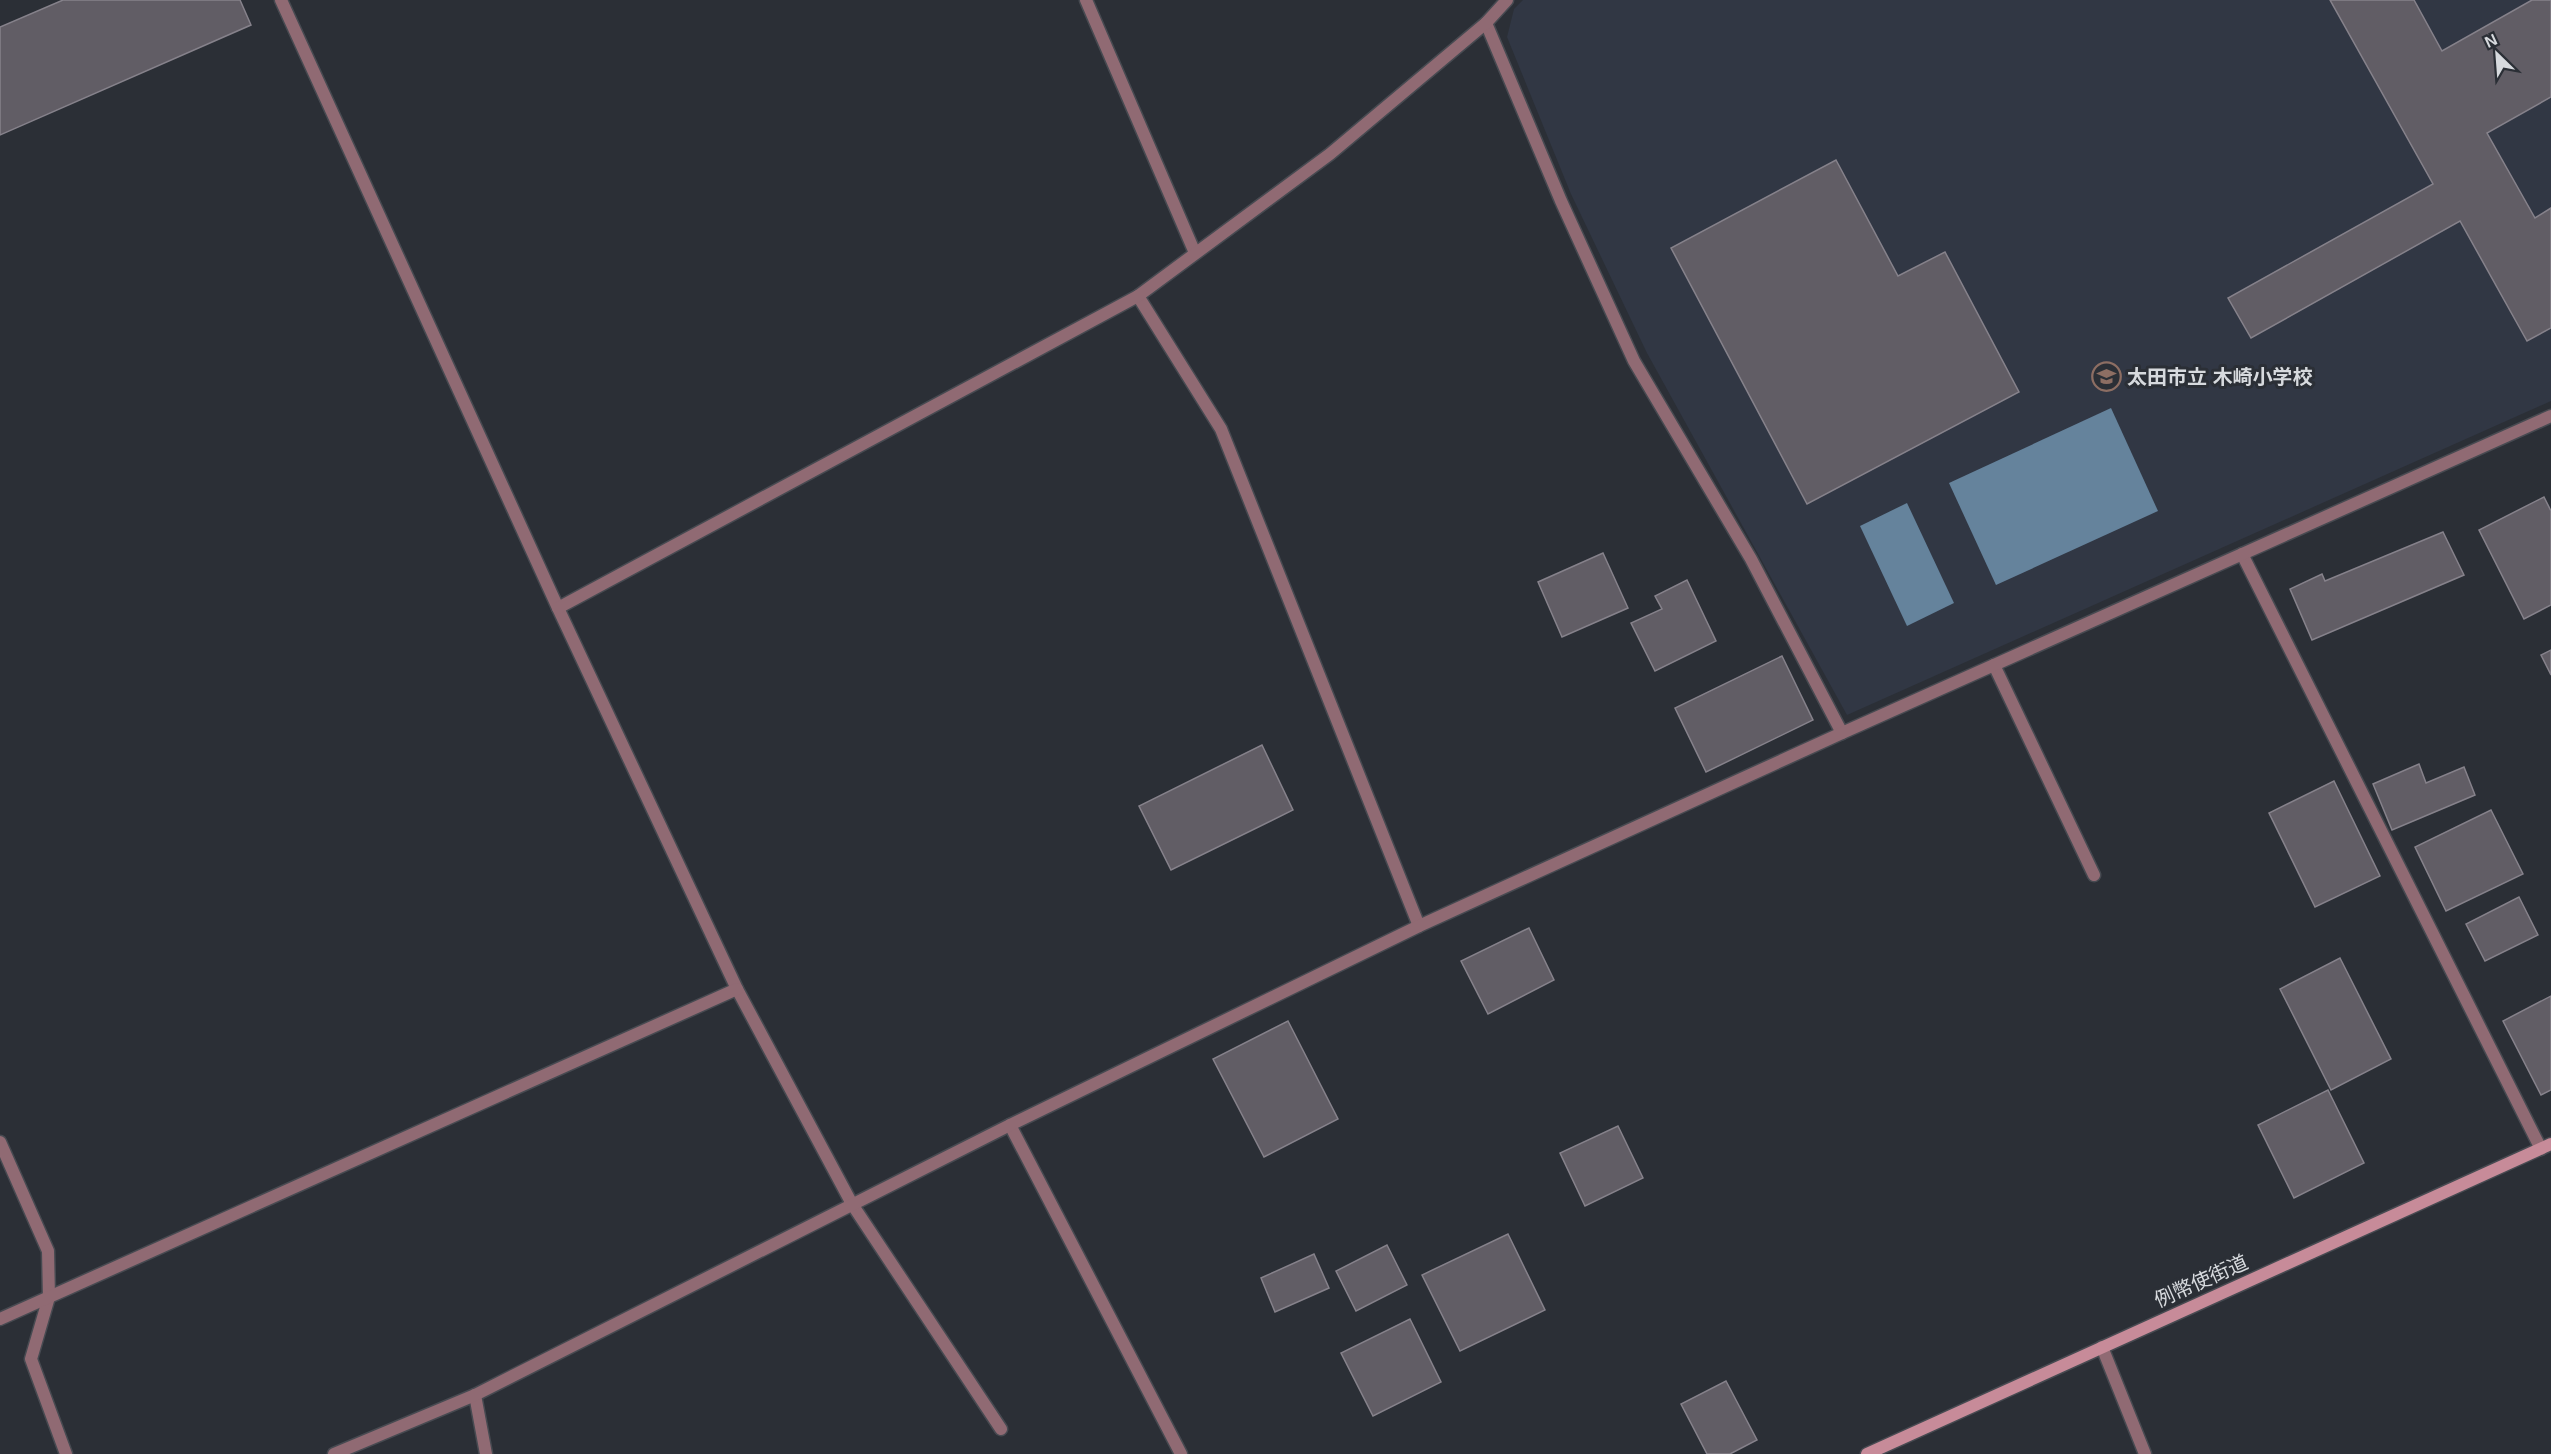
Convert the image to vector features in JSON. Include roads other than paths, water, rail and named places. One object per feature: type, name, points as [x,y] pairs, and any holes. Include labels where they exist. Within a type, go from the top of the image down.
[{"type":"main road","name":"例幣使街道","points":[[1867,1454],[2546,1146]]},
{"type":"street","points":[[281,0],[558,608],[737,989],[852,1204],[1001,1429]]},
{"type":"street","points":[[1086,0],[1195,253]]},
{"type":"street","points":[[558,608],[1138,297],[1330,154],[1486,23],[1507,0]]},
{"type":"street","points":[[1486,23],[1561,201],[1634,361],[1751,559],[1842,733]]},
{"type":"street","points":[[1138,297],[1221,429],[1419,926]]},
{"type":"street","points":[[334,1454],[475,1395],[1010,1125],[1419,926],[1842,733],[2551,416]]},
{"type":"street","points":[[2242,554],[2546,1146]]},
{"type":"street","points":[[1994,665],[2094,874]]},
{"type":"street","points":[[0,1319],[737,989]]},
{"type":"street","points":[[1010,1125],[1181,1454]]},
{"type":"street","points":[[0,1142],[48,1251],[49,1297],[31,1359],[66,1454]]},
{"type":"street","points":[[2102,1347],[2145,1454]]},
{"type":"street","points":[[475,1395],[486,1454]]},
{"type":"water","points":[[2111,408],[2158,511],[1996,585],[1949,483]]},
{"type":"water","points":[[1907,503],[1954,603],[1907,626],[1860,526]]},
{"type":"place","name":"太田市立 木崎小学校","points":[[2106,377]]}]
